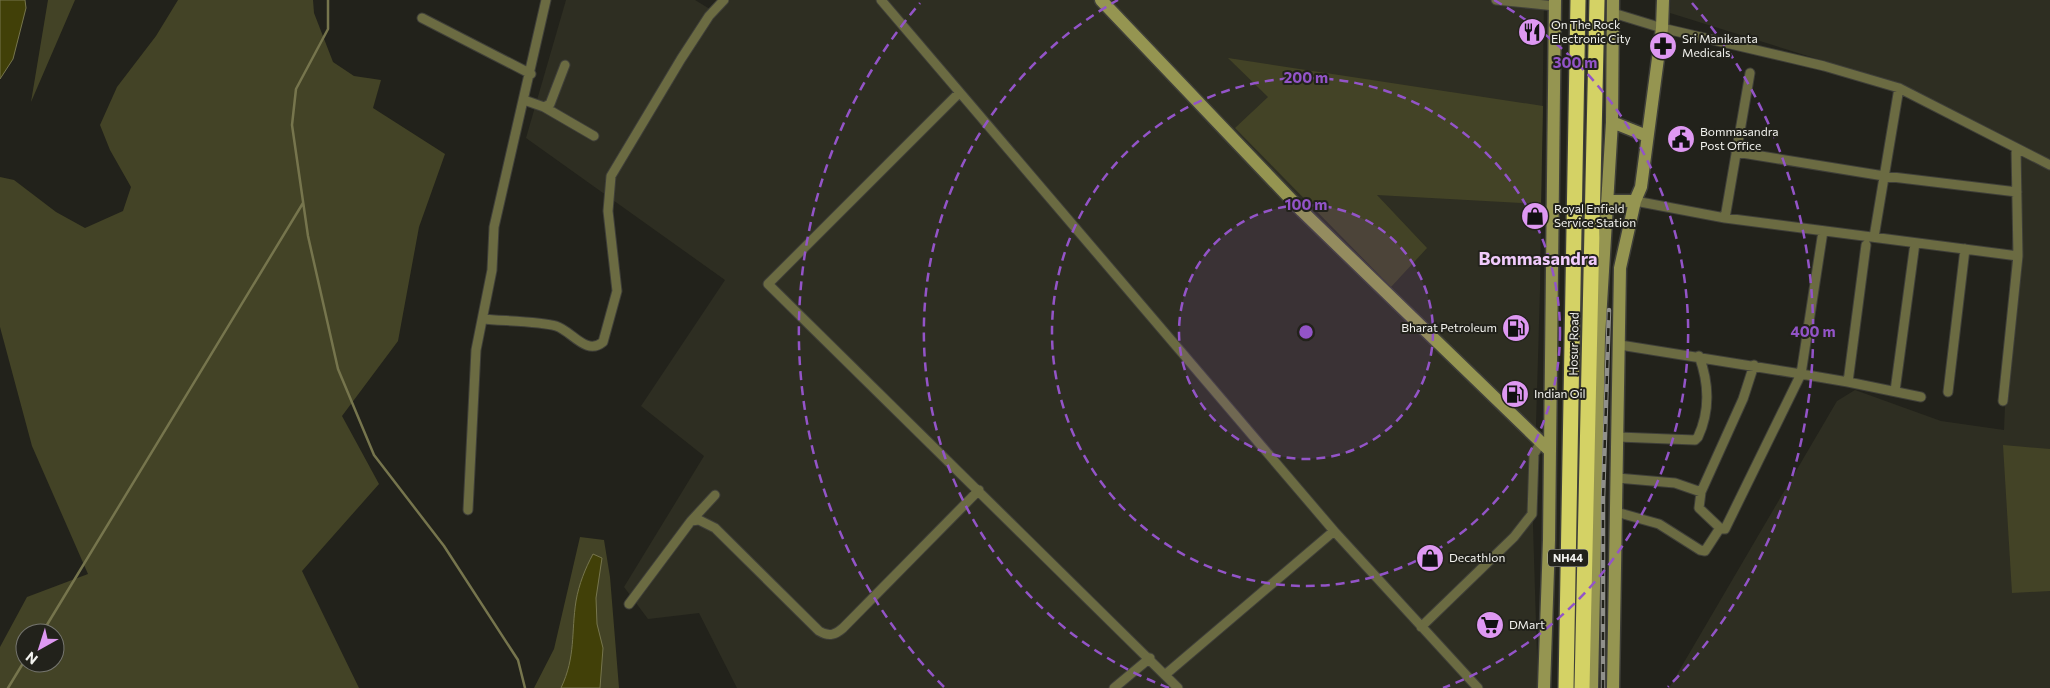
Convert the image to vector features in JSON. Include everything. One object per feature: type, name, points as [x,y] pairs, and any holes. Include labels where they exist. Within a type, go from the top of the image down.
[{"type":"highway","name":"Hosur Road","points":[[1566,688],[1578,0]]},
{"type":"highway","name":"Hosur Road","points":[[1582,688],[1597,0]]},
{"type":"street","points":[[468,510],[476,350],[492,270],[494,227],[531,74],[546,0]]},
{"type":"street","points":[[482,319],[556,326],[588,346],[595,347],[603,342],[617,291],[608,211],[611,176],[681,59],[709,16],[724,0]]},
{"type":"street","points":[[881,0],[1334,531],[1478,688]]},
{"type":"street","points":[[1101,0],[1302,211],[1546,446]]},
{"type":"street","points":[[1496,0],[1555,3],[1546,446],[1545,687]]},
{"type":"street","points":[[1613,688],[1620,268],[1635,201],[1641,187],[1662,28],[1663,0]]},
{"type":"street","points":[[1592,688],[1599,337],[1612,122],[1613,6],[1662,28],[1824,66],[1898,88],[2050,164]]},
{"type":"street","points":[[422,18],[531,74]]},
{"type":"street","points":[[544,108],[550,104],[565,65]]},
{"type":"street","points":[[1725,218],[1750,73]]},
{"type":"street","points":[[1874,237],[1898,88]]},
{"type":"street","points":[[959,93],[768,284],[1150,658],[1178,688]]},
{"type":"street","points":[[524,100],[544,108],[594,136]]},
{"type":"street","points":[[1612,122],[1647,136]]},
{"type":"street","points":[[2003,402],[2018,256],[2016,148]]},
{"type":"street","points":[[1736,152],[1884,176],[2017,192]]},
{"type":"street","points":[[1607,201],[1635,201],[1725,218],[2018,256]]},
{"type":"street","points":[[1754,366],[1743,398],[1701,492],[1699,508],[1720,528],[1725,529],[1801,374],[1823,232]]},
{"type":"street","points":[[1895,391],[1915,243]]},
{"type":"street","points":[[1848,382],[1866,245]]},
{"type":"street","points":[[1948,392],[1965,249]]},
{"type":"street","points":[[1603,267],[1620,268]]},
{"type":"street","points":[[1620,345],[1700,356],[1921,397]]},
{"type":"street","points":[[1618,437],[1694,440],[1698,437],[1708,406],[1700,356]]},
{"type":"street","points":[[1421,627],[1514,537],[1532,514],[1534,454],[1546,446]]},
{"type":"street","points":[[1617,478],[1675,483],[1701,492]]},
{"type":"street","points":[[691,521],[699,520],[715,528],[819,631],[827,636],[836,634],[843,628],[979,490]]},
{"type":"street","points":[[629,604],[691,521],[715,494]]},
{"type":"street","points":[[1616,512],[1659,524],[1700,550],[1705,551],[1720,528]]},
{"type":"street","points":[[1166,674],[1334,531]]},
{"type":"street","points":[[1114,688],[1150,658]]},
{"type":"shaded area","points":[[0,0],[25,0],[26,8],[13,59],[0,79]]},
{"type":"shaded area","points":[[48,0],[75,0],[31,102]]},
{"type":"shaded area","points":[[178,0],[313,0],[314,13],[333,62],[354,76],[381,80],[373,108],[445,154],[419,227],[398,341],[342,416],[379,484],[302,571],[359,688],[0,688],[0,647],[27,597],[88,574],[32,446],[0,327],[0,177],[14,180],[56,212],[85,228],[123,211],[131,187],[110,150],[100,125],[117,87],[156,36]]},
{"type":"shaded area","points":[[566,0],[695,0],[718,14],[730,0],[1544,0],[1540,290],[1533,526],[1538,688],[737,688],[699,613],[648,619],[624,587],[704,456],[641,406],[725,280],[526,138]]},
{"type":"shaded area","points":[[1671,0],[2050,0],[2050,688],[1669,688],[1837,401],[1855,390],[1941,421],[2004,430],[2016,142],[1907,87],[1670,13]]},
{"type":"shaded area","points":[[1228,58],[1543,106],[1541,204],[1377,195],[1427,248],[1391,287],[1235,128],[1268,97]]},
{"type":"shaded area","points":[[2003,445],[2050,449],[2050,591],[2012,593]]},
{"type":"shaded area","points":[[580,537],[604,540],[610,577],[619,688],[534,688],[554,649]]},
{"type":"shaded area","points":[[593,554],[602,558],[596,598],[597,624],[603,648],[600,688],[561,688],[571,655],[577,595],[587,565]]},
{"type":"waterway","points":[[328,0],[328,29],[296,89],[292,125],[308,236],[338,369],[374,455],[444,546],[518,660],[525,688]]},
{"type":"waterway","points":[[48,623],[303,203]]},
{"type":"waterway","points":[[8,688],[17,673]]},
{"type":"railway","points":[[1603,688],[1603,499],[1609,310]]},
{"type":"place","name":"On The Rock Electronic City","points":[[1532,32]]},
{"type":"place","name":"Sri Manikanta Medicals","points":[[1663,46]]},
{"type":"place","name":"Bommasandra Post Office","points":[[1681,139]]},
{"type":"place","name":"Royal Enfield Service Station","points":[[1535,216]]},
{"type":"place","name":"Bharat Petroleum","points":[[1516,328]]},
{"type":"place","name":"Indian Oil","points":[[1515,394]]},
{"type":"place","name":"Decathlon","points":[[1430,558]]},
{"type":"place","name":"DMart","points":[[1490,625]]},
{"type":"district","name":"Bommasandra","points":[[1538,259]]}]
